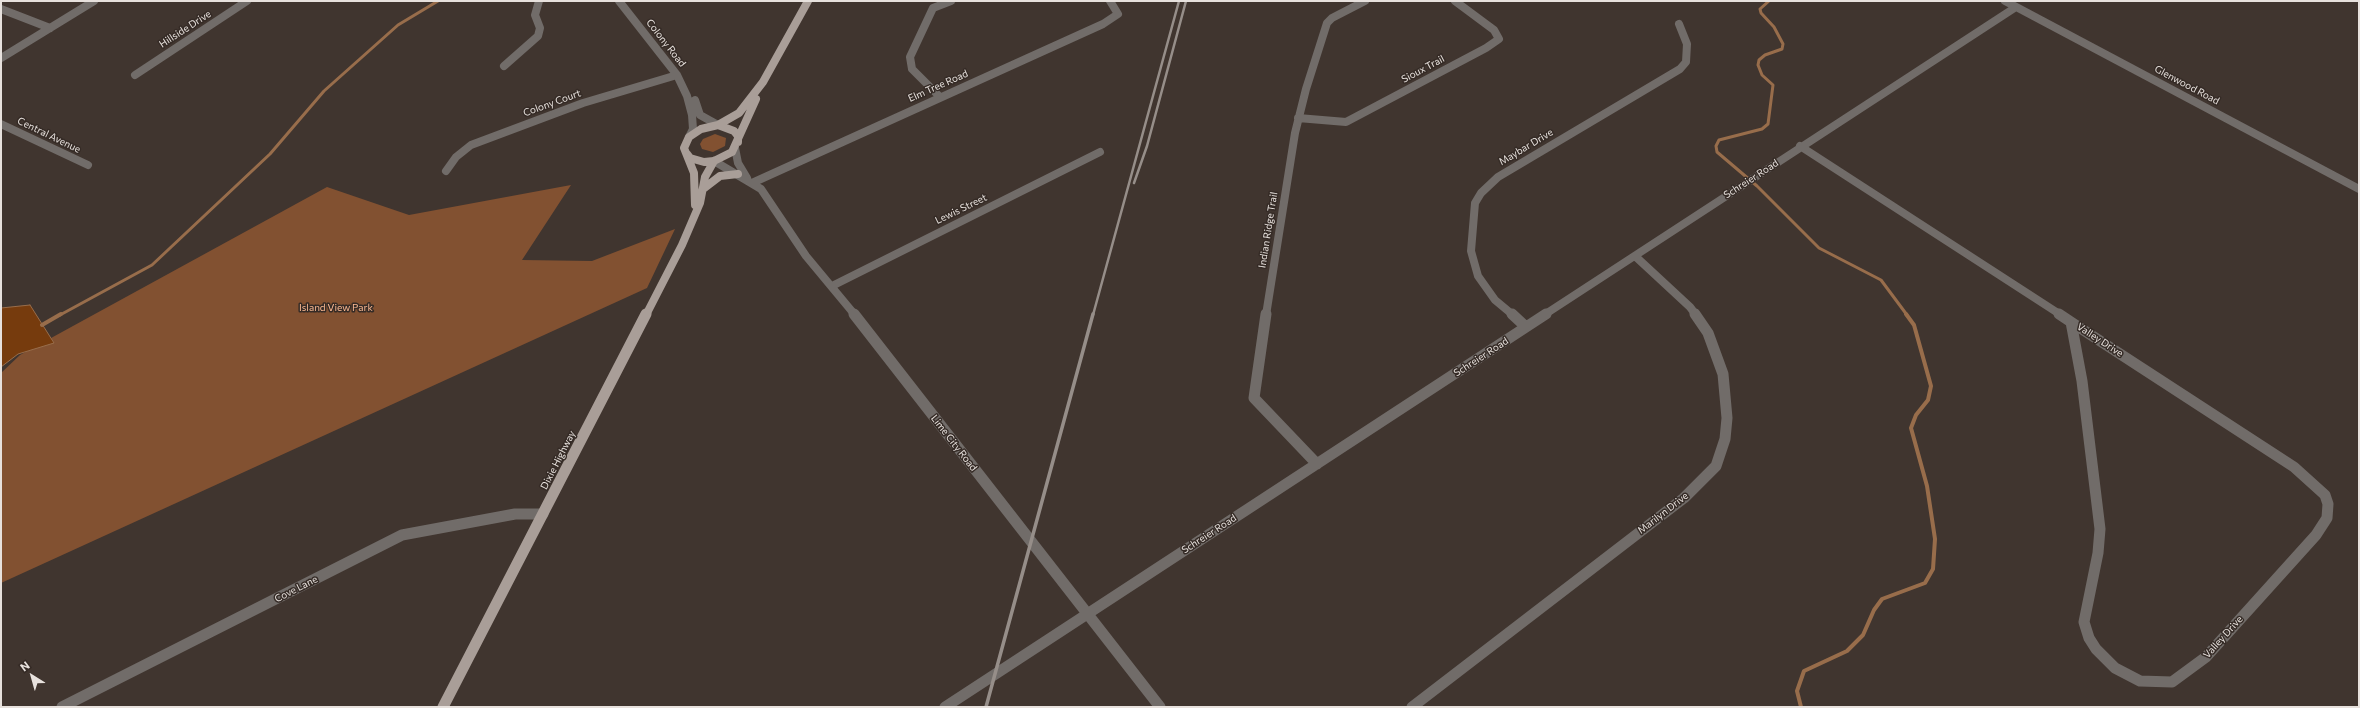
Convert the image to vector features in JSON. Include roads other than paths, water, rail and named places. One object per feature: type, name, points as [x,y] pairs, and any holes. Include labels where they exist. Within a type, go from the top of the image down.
[{"type":"main road","points":[[763,82],[739,113],[718,125],[701,129],[689,137],[685,143],[686,153],[696,160],[714,161],[725,156],[737,145],[763,82],[808,1]]},
{"type":"main road","points":[[718,125],[734,131],[737,145]]},
{"type":"main road","name":"Dixie Highway","points":[[686,153],[692,164],[695,189],[696,204],[691,223]]},
{"type":"main road","name":"Dixie Highway","points":[[443,707],[678,252],[700,203],[705,177],[714,161]]},
{"type":"main road","points":[[703,189],[710,181],[720,176],[738,174]]},
{"type":"street","points":[[1,58],[94,1]]},
{"type":"street","name":"Hillside Drive","points":[[135,75],[247,1]]},
{"type":"street","points":[[504,66],[538,36],[540,28],[535,15],[539,1]]},
{"type":"street","name":"Colony Road","points":[[619,1],[678,78],[686,86],[693,96],[700,115],[718,125]]},
{"type":"street","points":[[940,97],[919,77],[910,64],[910,58],[934,4],[951,1]]},
{"type":"street","name":"Elm Tree Road","points":[[750,182],[1114,19],[1118,14],[1110,1]]},
{"type":"street","name":"Indian Ridge Trail","points":[[1316,464],[1254,398],[1258,362],[1298,118],[1328,23],[1332,18],[1365,1]]},
{"type":"street","name":"Sioux Trail","points":[[1298,118],[1346,122],[1486,48],[1499,38],[1494,30],[1455,1]]},
{"type":"street","name":"Glenwood Road","points":[[2005,1],[2359,189]]},
{"type":"street","name":"Schreier Road","points":[[945,707],[2016,6]]},
{"type":"street","points":[[1,9],[50,28]]},
{"type":"street","name":"Maybar Drive","points":[[1526,327],[1495,300],[1478,276],[1471,251],[1471,226],[1475,203],[1488,185],[1509,170],[1680,69],[1686,62],[1687,44],[1679,24]]},
{"type":"street","name":"Colony Road","points":[[678,78],[687,96],[692,115],[694,129],[689,137]]},
{"type":"street","name":"Colony Court","points":[[446,171],[456,157],[466,149],[502,132],[583,103],[678,78]]},
{"type":"street","name":"Central Avenue","points":[[1,124],[88,166]]},
{"type":"street","name":"Lime City Road","points":[[737,145],[738,163],[750,182]]},
{"type":"street","name":"Valley Drive","points":[[1800,146],[2072,322],[2294,467],[2325,495],[2328,504],[2327,518],[2316,536],[2206,657],[2187,673],[2172,682],[2153,683],[2140,681],[2115,668],[2096,649],[2089,638],[2084,622],[2098,553],[2100,529],[2082,381],[2072,322]]},
{"type":"street","name":"Lewis Street","points":[[832,286],[1100,152]]},
{"type":"street","name":"Lime City Road","points":[[714,161],[761,189],[796,243],[832,286],[1160,707]]},
{"type":"street","name":"Marilyn Drive","points":[[1412,707],[1506,633],[1684,498],[1716,466],[1725,440],[1727,418],[1723,374],[1717,353],[1708,333],[1690,307],[1635,256]]},
{"type":"street","name":"Cove Lane","points":[[62,707],[402,535],[515,514],[543,514]]},
{"type":"waterway","points":[[60,315],[152,265],[270,154],[324,91],[398,25],[438,1]]},
{"type":"waterway","points":[[1769,1],[1760,9],[1761,13],[1774,27],[1783,44],[1782,49],[1765,55],[1759,60],[1758,65],[1762,75],[1773,85],[1768,124],[1762,129],[1719,140],[1716,146],[1717,152],[1757,186],[1819,248],[1881,280],[1907,315]]},
{"type":"waterway","points":[[42,325],[61,314]]},
{"type":"waterway","points":[[1801,707],[1797,691],[1804,671],[1847,651],[1863,635],[1874,610],[1882,599],[1925,583],[1933,569],[1935,539],[1927,486],[1911,428],[1916,415],[1928,400],[1931,386],[1914,325],[1906,314]]},
{"type":"railway","points":[[1093,315],[1179,1]]},
{"type":"railway","points":[[1134,183],[1147,146],[1186,1]]},
{"type":"railway","points":[[986,707],[1093,314]]},
{"type":"park label","name":"Island View Park","points":[[336,308]]}]
